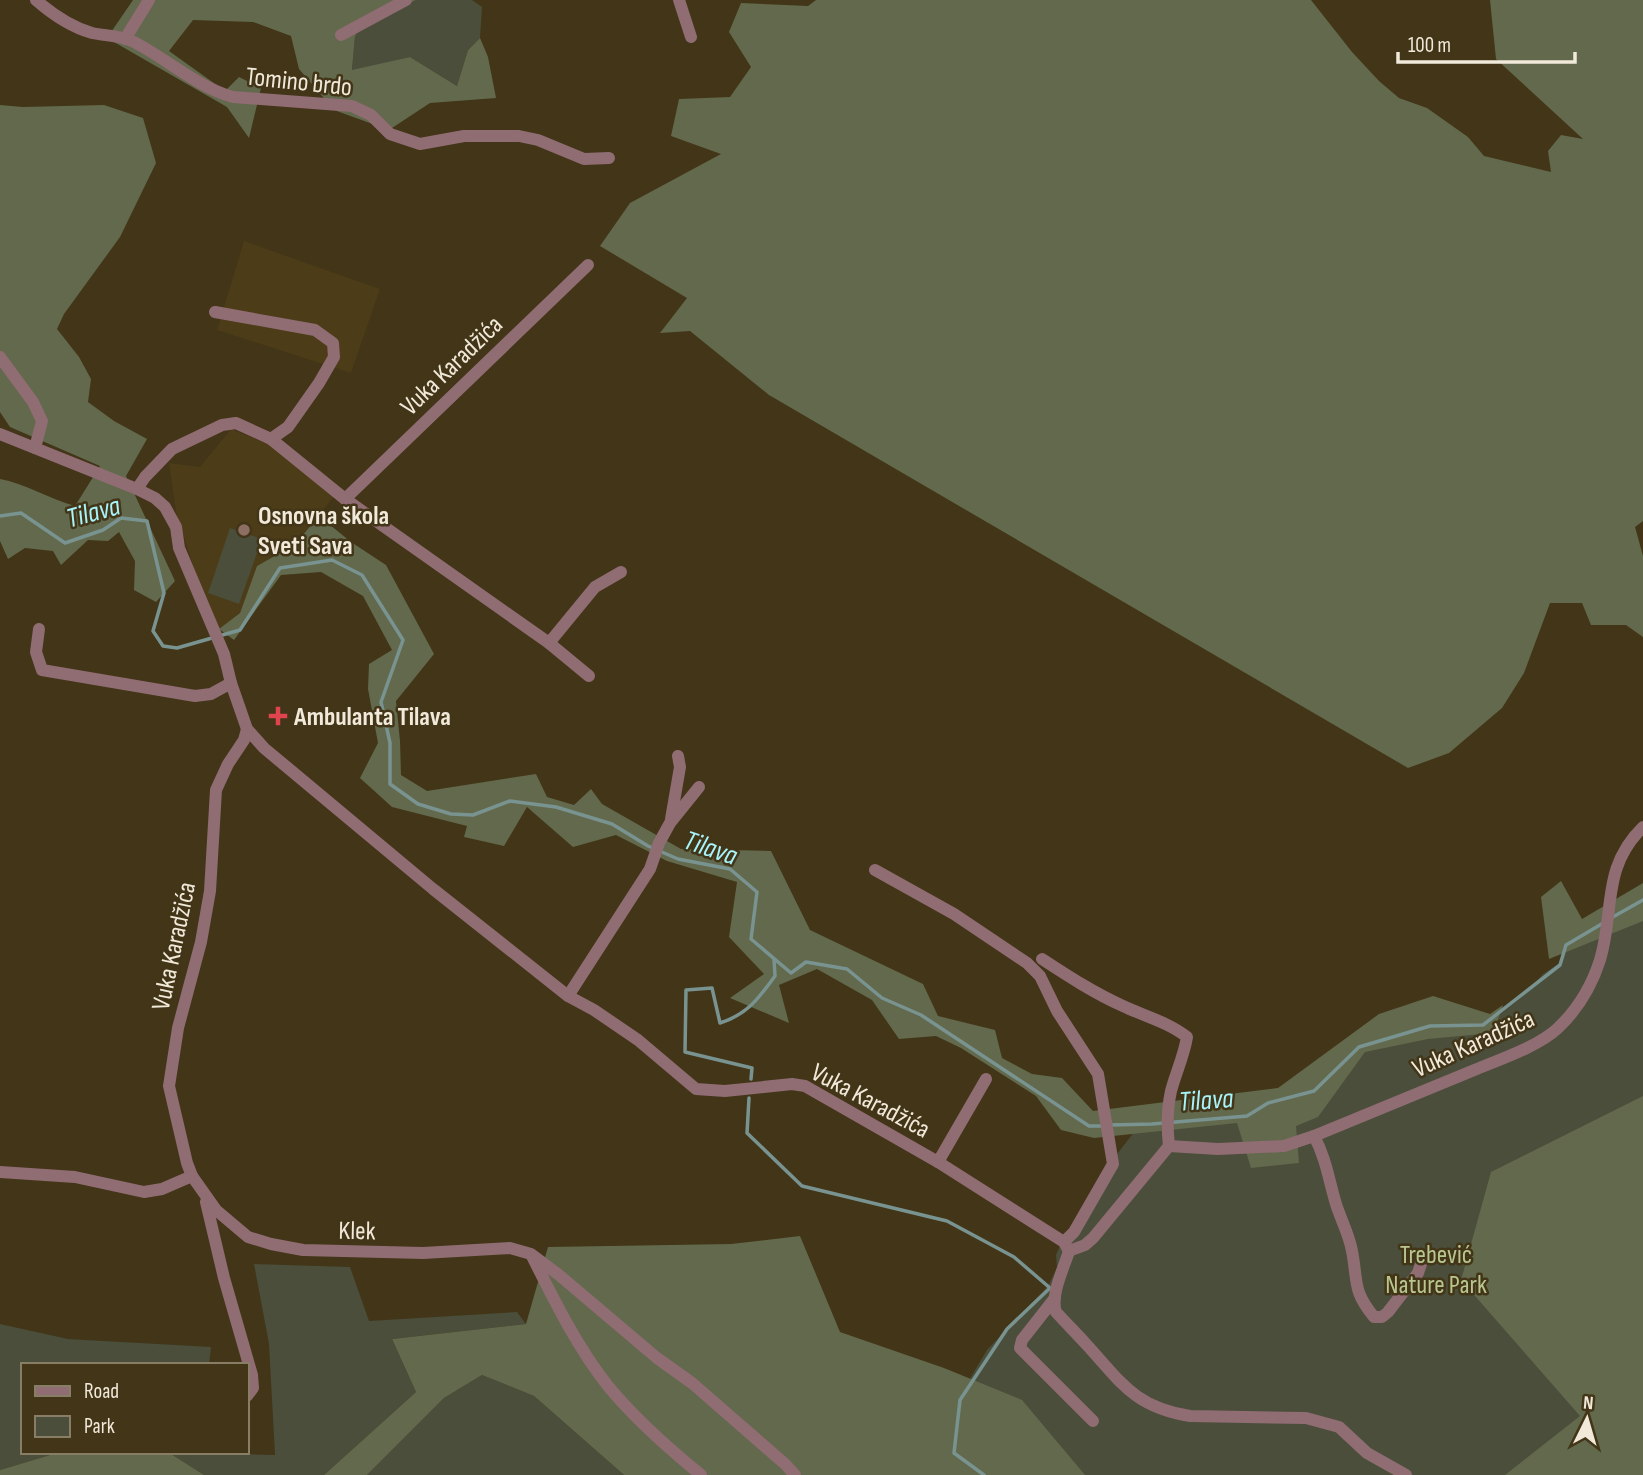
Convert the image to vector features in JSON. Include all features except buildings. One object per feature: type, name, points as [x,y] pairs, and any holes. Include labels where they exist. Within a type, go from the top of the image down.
[{"type":"street","name":"Tomino brdo","points":[[36,0],[65,22],[94,33],[125,38],[170,62],[215,92],[233,97],[352,106],[370,115],[390,134],[420,144],[464,136],[519,136],[538,140],[584,159],[609,158]]},
{"type":"street","points":[[125,38],[149,0]]},
{"type":"street","points":[[341,35],[406,0]]},
{"type":"street","points":[[679,0],[691,37]]},
{"type":"street","name":"Vuka Karadžića","points":[[345,499],[588,265]]},
{"type":"street","points":[[215,312],[315,330],[333,343],[334,357],[319,383],[288,427],[271,439]]},
{"type":"street","points":[[0,357],[33,402],[42,421],[35,448]]},
{"type":"street","points":[[137,489],[172,449],[222,425],[236,423],[271,439],[345,499],[549,643],[589,676]]},
{"type":"street","name":"Vuka Karadžića","points":[[0,433],[137,489],[155,498],[165,507],[176,527],[178,548],[224,654],[231,684],[247,729],[264,748],[433,889],[568,996],[638,1040],[696,1088],[725,1091],[792,1084],[805,1086],[938,1163],[1067,1247]]},
{"type":"street","points":[[549,643],[596,587],[621,572]]},
{"type":"street","points":[[39,629],[36,652],[42,670],[195,696],[211,695],[231,684]]},
{"type":"street","name":"Vuka Karadžića","points":[[247,729],[244,740],[228,764],[216,790],[210,891],[201,942],[178,1028],[169,1086],[174,1118],[192,1176],[203,1191],[224,1278],[253,1375],[253,1388],[248,1395]]},
{"type":"street","points":[[670,823],[680,767],[678,756]]},
{"type":"street","points":[[568,996],[650,869],[659,843],[670,823],[699,787]]},
{"type":"street","name":"Vuka Karadžića","points":[[1169,1146],[1218,1149],[1284,1146],[1519,1052],[1557,1029],[1586,993],[1594,977],[1601,958],[1616,865],[1631,839],[1643,827]]},
{"type":"street","points":[[876,870],[1021,958],[1040,976],[1057,1011],[1098,1074],[1113,1164],[1067,1247],[1055,1298],[1056,1312],[1123,1388],[1153,1406],[1173,1414],[1190,1416],[1306,1418],[1339,1427],[1367,1453],[1406,1475]]},
{"type":"street","points":[[1042,959],[1075,981],[1122,1006],[1178,1030],[1186,1037],[1171,1092],[1167,1121],[1169,1146],[1093,1238],[1085,1245],[1067,1247]]},
{"type":"street","points":[[938,1163],[986,1079]]},
{"type":"street","points":[[1314,1136],[1323,1151],[1336,1203],[1347,1232],[1355,1287],[1362,1303],[1374,1317],[1382,1317],[1388,1312],[1418,1273],[1422,1261]]},
{"type":"street","points":[[0,1172],[75,1177],[144,1192],[162,1189],[192,1176]]},
{"type":"street","name":"Klek","points":[[203,1191],[216,1210],[248,1237],[271,1244],[325,1252],[423,1253],[510,1248],[531,1254],[692,1384],[785,1464],[794,1475]]},
{"type":"street","points":[[531,1254],[551,1294],[608,1385],[669,1449],[701,1475]]},
{"type":"street","points":[[1055,1298],[1022,1340],[1020,1348],[1093,1421]]},
{"type":"shaded area","points":[[244,241],[380,289],[351,373],[217,330]]},
{"type":"shaded area","name":"Osnovna škola Sveti Sava","points":[[231,429],[275,447],[337,493],[294,545],[257,566],[240,613],[219,629],[200,587],[176,512],[169,463],[200,467]]},
{"type":"green space","points":[[133,0],[416,0],[359,30],[355,36],[352,70],[410,57],[457,86],[468,50],[480,38],[488,57],[496,98],[430,103],[389,130],[334,110],[299,69],[291,36],[253,22],[193,20],[169,51],[225,91],[239,77],[261,88],[249,138],[227,107],[107,38]]},
{"type":"green space","points":[[416,0],[472,0],[482,7],[480,38],[468,50],[457,86],[410,57],[352,71],[355,35],[359,30]]},
{"type":"green space","points":[[816,0],[1311,0],[1352,52],[1399,98],[1427,108],[1468,137],[1484,156],[1551,172],[1548,151],[1561,135],[1583,139],[1496,59],[1490,0],[1643,0],[1643,521],[1635,527],[1643,556],[1643,637],[1626,625],[1591,625],[1582,603],[1550,603],[1524,673],[1502,708],[1449,753],[1408,768],[769,395],[690,331],[660,333],[687,298],[600,246],[630,203],[721,154],[671,136],[679,99],[730,97],[751,67],[729,32],[741,3],[808,6]]},
{"type":"green space","points":[[0,105],[104,105],[143,118],[156,163],[120,237],[64,314],[57,329],[79,357],[91,379],[88,402],[114,421],[147,439],[126,476],[175,581],[156,602],[134,590],[135,561],[119,532],[108,541],[88,540],[61,565],[53,551],[25,548],[8,559],[0,541],[0,479],[75,506],[100,466],[10,427],[0,412]]},
{"type":"green space","points":[[319,516],[386,565],[434,654],[396,701],[401,775],[427,791],[536,774],[547,797],[574,805],[591,789],[602,804],[681,849],[771,851],[810,930],[923,984],[938,1016],[995,1030],[1002,1058],[1032,1074],[1062,1078],[1093,1111],[1278,1088],[1379,1014],[1433,996],[1490,1014],[1503,1005],[1493,1033],[1428,1039],[1365,1052],[1318,1117],[1296,1126],[1299,1163],[1251,1168],[1237,1123],[1094,1138],[1061,1130],[1036,1096],[961,1048],[936,1036],[899,1039],[872,1000],[817,969],[779,985],[789,1023],[730,998],[764,974],[729,937],[737,882],[667,861],[616,835],[573,847],[527,807],[504,846],[464,837],[467,826],[392,807],[360,778],[378,743],[368,689],[369,664],[392,650],[363,596],[321,572],[281,575],[234,640],[219,629],[240,613],[257,566],[294,545]]},
{"type":"green space","points":[[230,528],[262,539],[239,604],[208,593]]},
{"type":"green space","points":[[1561,881],[1582,919],[1643,883],[1643,921],[1549,959],[1541,897]]},
{"type":"green space","name":"Trebević Nature Park","points":[[1643,910],[1643,1475],[954,1475],[965,1387],[987,1350],[1048,1286],[1057,1268],[1056,1255],[1059,1248],[1108,1166],[1144,1119],[1254,1114],[1353,1046],[1494,1019],[1521,998],[1543,974],[1561,962],[1571,937]]},
{"type":"green space","points":[[1643,1096],[1643,1475],[1505,1475],[1580,1416],[1461,1280],[1491,1172]]},
{"type":"green space","points":[[800,1236],[840,1332],[944,1368],[1022,1400],[1085,1475],[624,1475],[534,1396],[482,1375],[444,1398],[367,1475],[324,1475],[416,1392],[392,1339],[526,1324],[548,1247],[731,1244]]},
{"type":"green space","points":[[254,1264],[350,1267],[369,1321],[517,1312],[526,1324],[392,1339],[416,1392],[324,1475],[204,1475],[171,1454],[275,1455],[269,1344]]},
{"type":"green space","points":[[0,1324],[68,1339],[211,1347],[209,1363],[21,1363],[21,1454],[53,1454],[0,1470]]},
{"type":"green space","points":[[482,1375],[534,1396],[624,1475],[367,1475],[444,1398]]},
{"type":"green space","points":[[53,1454],[171,1454],[204,1475],[0,1475],[0,1470]]},
{"type":"waterway","name":"Tilava","points":[[0,516],[21,513],[65,543],[103,530],[121,518],[147,521],[164,593],[153,631],[163,646],[177,648],[240,630],[280,568],[332,560],[362,575],[403,640],[381,702],[390,743],[390,784],[418,804],[451,814],[473,815],[510,801],[556,807],[612,824],[648,846],[678,859],[730,869],[757,892],[751,939],[791,973],[806,962],[847,969],[882,998],[921,1015],[1089,1126],[1103,1126]]},
{"type":"waterway","name":"Tilava","points":[[1611,918],[1643,900]]},
{"type":"waterway","name":"Tilava","points":[[1110,1125],[1247,1116],[1268,1103],[1314,1091],[1359,1047],[1430,1026],[1483,1025],[1560,965],[1566,945],[1605,922]]},
{"type":"waterway","points":[[751,1079],[752,1068],[685,1052],[686,990],[712,988],[720,1023],[738,1015],[758,999],[775,976],[774,959]]},
{"type":"waterway","points":[[749,1098],[747,1133],[802,1186],[947,1221],[1014,1257],[1050,1288],[1007,1329],[960,1400],[954,1453],[984,1475]]},
{"type":"place","name":"Osnovna škola Sveti Sava","points":[[244,530]]},
{"type":"place","name":"Ambulanta Tilava","points":[[278,716]]}]
